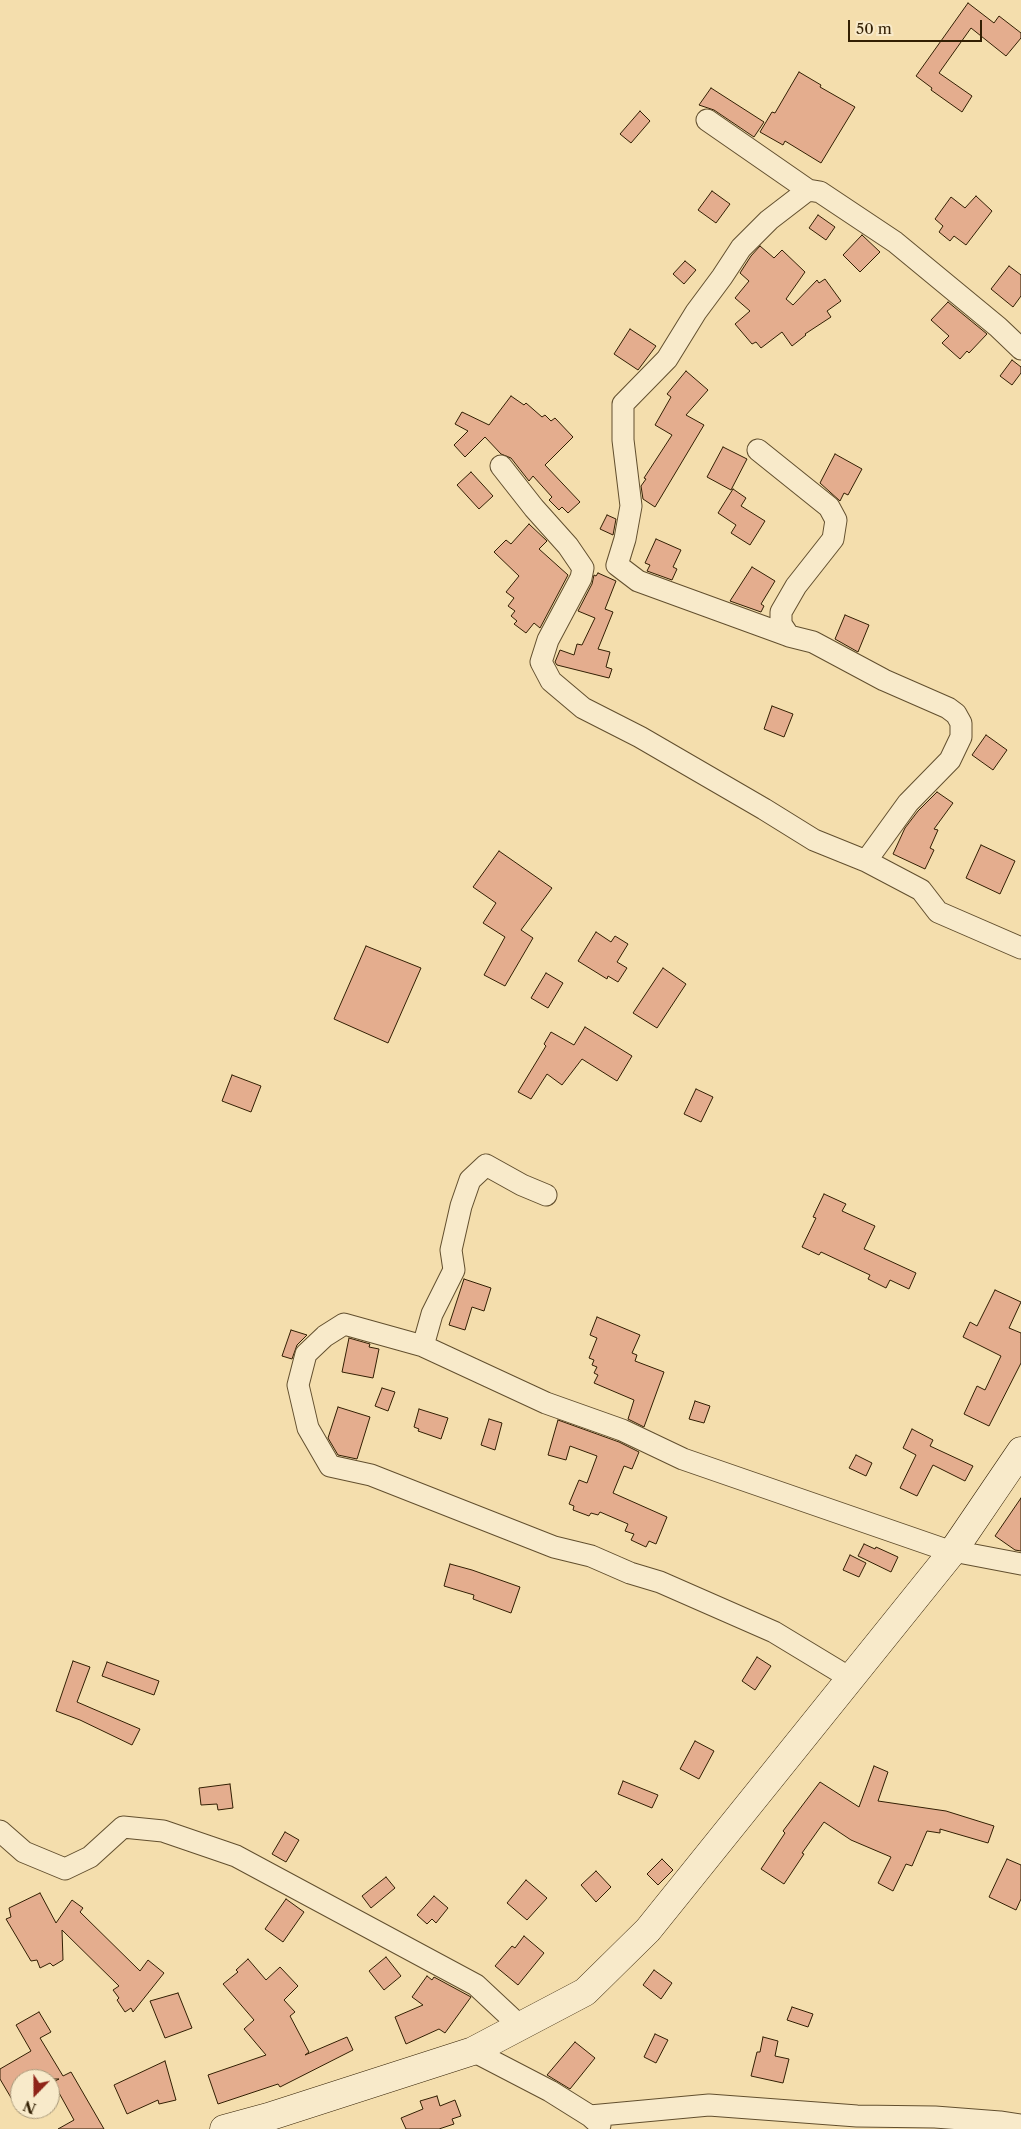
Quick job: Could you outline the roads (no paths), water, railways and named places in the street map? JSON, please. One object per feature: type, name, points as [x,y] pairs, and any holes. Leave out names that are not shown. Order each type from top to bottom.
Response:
[{"type":"street","points":[[707,120],[808,190],[820,192],[895,242],[998,326],[1021,349]]},
{"type":"street","points":[[808,190],[769,220],[741,248],[696,312],[667,359],[622,404],[623,440],[631,506],[625,539],[617,565],[638,581],[789,636],[813,642],[884,680],[948,708],[956,714],[961,723],[960,737],[950,760],[908,803],[866,861]]},
{"type":"street","points":[[758,450],[829,507],[836,520],[834,539],[796,586],[781,612],[781,624],[789,636]]},
{"type":"street","points":[[502,466],[534,508],[568,546],[583,568],[581,578],[548,640],[541,662],[551,681],[583,708],[648,742],[814,840],[866,861],[921,890],[938,912],[1021,948]]},
{"type":"street","points":[[424,1346],[432,1314],[454,1270],[451,1250],[461,1206],[470,1180],[486,1165],[522,1185],[546,1195]]},
{"type":"street","points":[[850,1678],[774,1632],[660,1582],[630,1573],[591,1556],[554,1547],[371,1475],[330,1466],[308,1428],[298,1385],[306,1354],[325,1336],[344,1324],[424,1346],[546,1403],[622,1430],[683,1459],[953,1551],[1021,1564]]},
{"type":"street","points":[[224,2129],[268,2117],[473,2051],[585,1992],[648,1930],[953,1551],[1021,1451]]},
{"type":"street","points":[[0,1831],[24,1852],[65,1869],[90,1857],[123,1827],[163,1831],[236,1856],[476,1985],[521,2027]]},
{"type":"street","points":[[473,2051],[550,2091],[598,2123],[709,2105],[858,2116],[935,2117],[1021,2125]]}]
